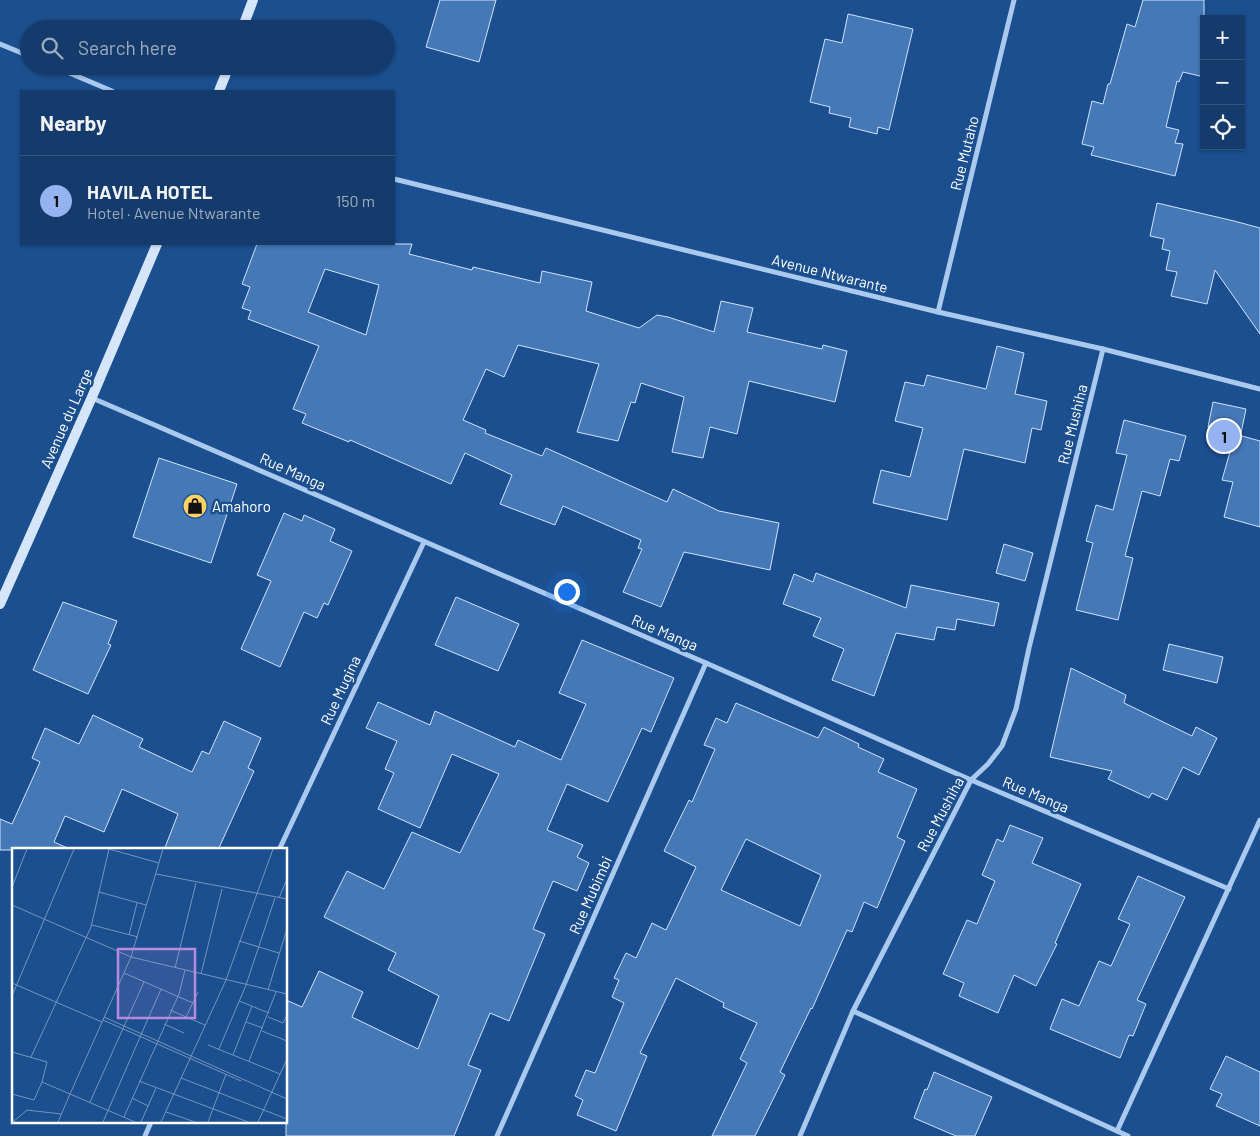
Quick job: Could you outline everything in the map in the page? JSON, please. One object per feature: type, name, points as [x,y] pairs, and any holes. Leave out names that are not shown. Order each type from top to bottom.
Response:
[{"type":"main road","points":[[245,20],[253,0]]},
{"type":"main road","points":[[219,90],[225,75]]},
{"type":"main road","name":"Avenue du Large","points":[[0,604],[92,397],[157,245]]},
{"type":"street","name":"Rue Mutaho","points":[[938,312],[1014,0]]},
{"type":"street","points":[[0,44],[20,52]]},
{"type":"street","points":[[74,75],[110,90]]},
{"type":"street","name":"Avenue Ntwarante","points":[[395,179],[938,312],[1103,349],[1260,389]]},
{"type":"street","name":"Rue Mushiha","points":[[800,1136],[853,1011],[970,780],[988,764],[1002,746],[1016,709],[1103,349]]},
{"type":"street","name":"Rue Manga","points":[[92,397],[706,663],[970,780],[1229,889]]},
{"type":"street","name":"Rue Mugina","points":[[280,848],[424,542]]},
{"type":"street","name":"Rue Mubimbi","points":[[497,1136],[706,663]]},
{"type":"street","points":[[1116,1131],[1260,820]]},
{"type":"street","points":[[853,1011],[1128,1136]]},
{"type":"street","points":[[145,1136],[150,1124]]},
{"type":"building","points":[[440,0],[496,0],[479,62],[426,47]]},
{"type":"building","points":[[1143,0],[1204,0],[1204,15],[1200,15],[1200,76],[1183,72],[1179,82],[1177,81],[1166,127],[1179,130],[1175,143],[1183,144],[1175,176],[1091,155],[1094,147],[1082,144],[1092,101],[1103,104],[1127,24],[1135,27]]},
{"type":"building","points":[[848,14],[913,29],[889,130],[878,127],[877,134],[849,127],[851,118],[829,113],[830,107],[810,102],[825,39],[842,43]]},
{"type":"building","points":[[1157,203],[1260,228],[1260,334],[1215,270],[1207,304],[1171,296],[1177,272],[1166,270],[1170,251],[1162,249],[1164,239],[1150,236]]},
{"type":"building","points":[[412,244],[409,254],[472,270],[473,267],[540,283],[542,271],[592,282],[586,311],[639,328],[657,315],[714,332],[721,301],[753,308],[747,332],[822,349],[823,345],[847,351],[835,402],[749,381],[737,434],[710,427],[703,458],[672,452],[684,397],[641,383],[635,403],[631,402],[618,441],[577,432],[599,364],[518,345],[504,377],[486,369],[463,420],[486,430],[485,433],[542,456],[546,448],[667,502],[673,489],[719,511],[779,523],[770,570],[684,552],[661,607],[623,592],[642,549],[638,548],[641,540],[563,506],[555,525],[500,504],[512,475],[465,453],[451,484],[350,440],[349,442],[302,423],[306,414],[293,409],[319,346],[248,319],[251,311],[242,308],[250,287],[242,284],[257,245]],"holes":[[[325,269],[379,285],[366,335],[308,312]]]},
{"type":"building","points":[[997,346],[1024,353],[1015,394],[1047,401],[1041,430],[1032,428],[1025,463],[964,449],[947,520],[873,503],[881,470],[910,477],[923,428],[895,421],[905,382],[924,386],[927,375],[986,389]]},
{"type":"building","points":[[1213,402],[1246,409],[1241,433],[1208,427]]},
{"type":"building","points":[[1124,420],[1186,436],[1179,461],[1170,459],[1160,496],[1142,491],[1125,556],[1133,558],[1118,620],[1076,610],[1093,543],[1086,541],[1096,505],[1113,510],[1127,455],[1116,453]]},
{"type":"building","points":[[1235,434],[1260,441],[1260,527],[1224,517],[1233,482],[1222,480]]},
{"type":"building","points":[[159,458],[237,484],[211,563],[133,537]]},
{"type":"building","points":[[284,513],[302,521],[304,515],[335,529],[330,541],[352,551],[328,605],[324,603],[317,618],[304,612],[280,667],[241,649],[271,581],[257,575]]},
{"type":"building","points":[[1004,544],[1033,553],[1025,581],[996,573]]},
{"type":"building","points":[[816,573],[906,608],[911,585],[999,603],[994,626],[957,619],[955,630],[937,627],[934,640],[896,633],[874,696],[832,680],[844,649],[813,636],[821,618],[783,604],[794,574],[813,582]]},
{"type":"building","points":[[456,597],[519,624],[498,671],[435,645]]},
{"type":"building","points":[[63,602],[117,621],[108,644],[111,645],[88,694],[33,670]]},
{"type":"building","points":[[582,640],[674,678],[651,732],[642,728],[608,802],[567,784],[547,830],[583,845],[577,857],[589,863],[577,891],[553,881],[533,929],[545,934],[509,1021],[490,1013],[468,1065],[481,1070],[454,1136],[286,1136],[286,1124],[288,1124],[288,1001],[302,1007],[319,971],[363,992],[352,1017],[418,1049],[439,996],[388,970],[396,953],[324,917],[347,871],[384,889],[412,832],[460,853],[499,774],[452,754],[420,828],[378,809],[394,773],[385,769],[397,741],[366,728],[378,702],[430,725],[435,711],[515,747],[518,740],[561,760],[586,704],[559,693]]},
{"type":"building","points":[[1169,644],[1223,657],[1217,683],[1163,670]]},
{"type":"building","points":[[1071,668],[1126,695],[1124,703],[1192,736],[1196,727],[1217,738],[1199,775],[1183,767],[1167,800],[1152,793],[1149,798],[1108,779],[1112,771],[1050,757]]},
{"type":"building","points":[[736,703],[818,738],[824,727],[859,744],[858,747],[884,759],[878,772],[917,789],[897,837],[905,841],[877,908],[864,902],[852,932],[847,930],[812,1009],[780,1072],[785,1075],[755,1136],[712,1136],[747,1063],[740,1059],[757,1023],[723,1007],[724,1003],[676,978],[640,1053],[647,1056],[616,1131],[577,1115],[583,1100],[575,1096],[586,1070],[595,1073],[624,1003],[612,997],[619,980],[614,978],[626,953],[636,958],[652,923],[666,930],[696,867],[664,851],[689,800],[692,802],[715,749],[704,745],[716,718],[727,723]],"holes":[[[746,839],[821,875],[800,926],[721,890]]]},
{"type":"building","points":[[93,715],[143,739],[139,747],[192,772],[202,751],[209,754],[224,721],[261,738],[248,768],[254,771],[219,848],[165,848],[178,814],[122,789],[104,832],[65,816],[54,842],[68,848],[12,848],[12,850],[0,850],[0,819],[12,824],[40,762],[32,758],[45,728],[79,744]]},
{"type":"building","points":[[1010,825],[1043,838],[1032,863],[1081,884],[1055,943],[1057,944],[1036,986],[1014,975],[998,1013],[959,996],[964,983],[943,974],[967,920],[977,924],[995,881],[982,875],[997,839],[1003,842]]},
{"type":"building","points":[[1138,876],[1185,897],[1137,1000],[1146,1004],[1133,1036],[1129,1035],[1120,1058],[1050,1029],[1062,999],[1079,1006],[1099,961],[1111,966],[1130,924],[1118,919]]},
{"type":"building","points":[[1226,1056],[1260,1072],[1260,1126],[1216,1106],[1222,1094],[1210,1089]]},
{"type":"building","points":[[934,1072],[992,1097],[975,1136],[956,1136],[914,1118]]},
{"type":"place","name":"HAVILA HOTEL","points":[[1224,436]]},
{"type":"place","name":"Amahoro","points":[[195,506]]}]
